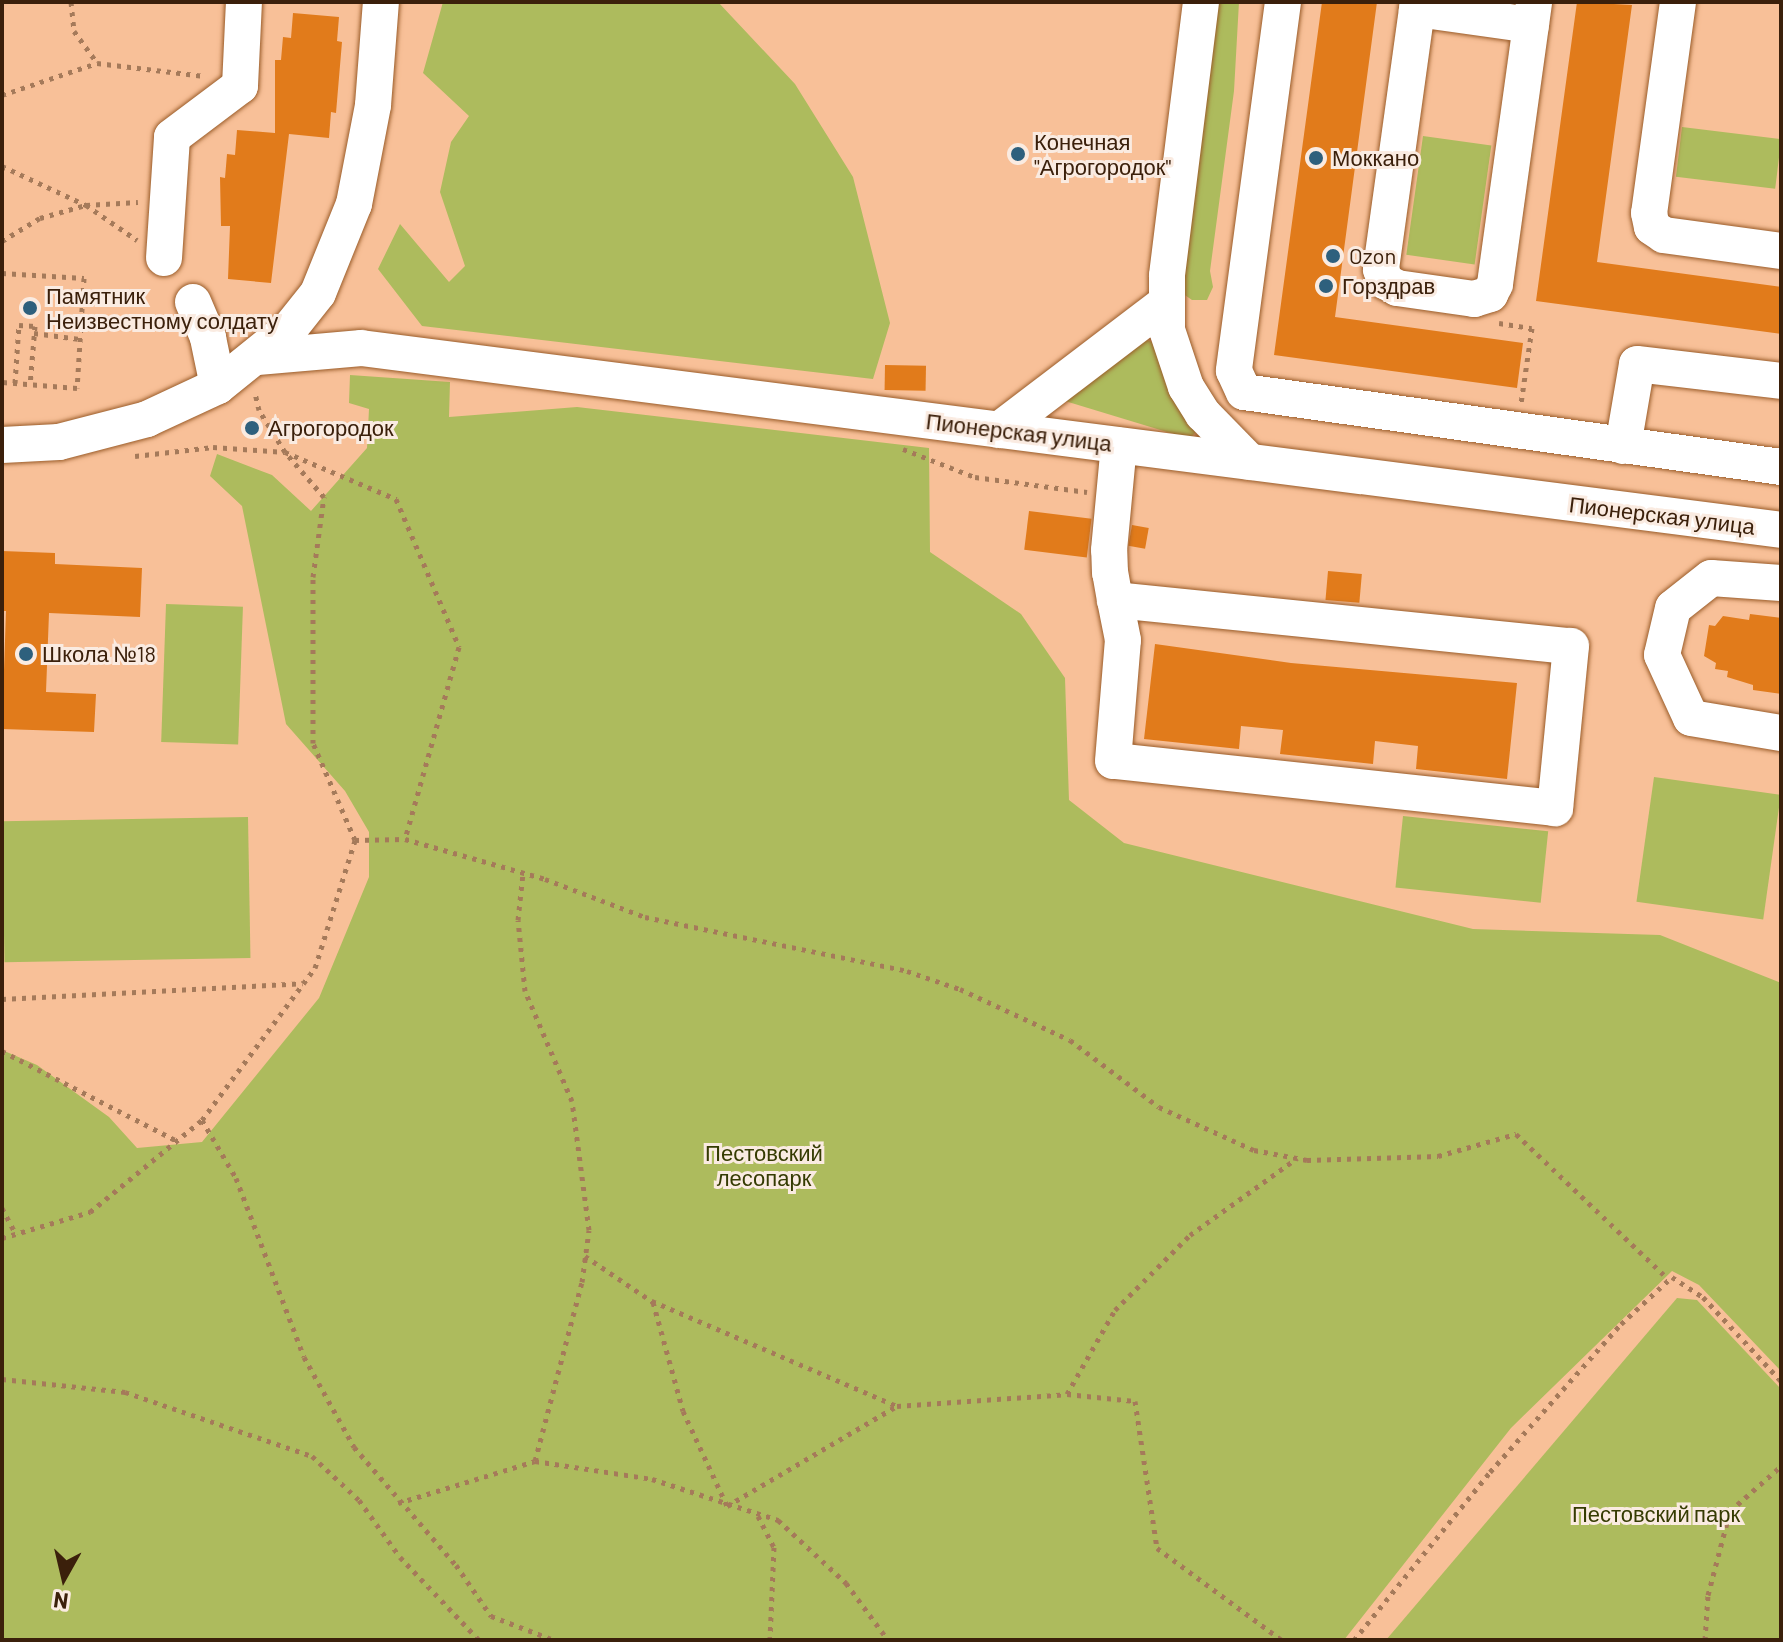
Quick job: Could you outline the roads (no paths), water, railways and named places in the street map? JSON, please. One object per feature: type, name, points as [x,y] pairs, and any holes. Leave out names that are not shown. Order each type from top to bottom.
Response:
[{"type":"street","points":[[164,258],[172,137],[240,86],[244,2]]},
{"type":"street","points":[[2,445],[98,435],[218,386],[253,361],[318,293],[340,245],[366,154],[381,2]]},
{"type":"street","points":[[1201,2],[1166,303],[1172,354],[1186,387],[1203,414],[1250,462]]},
{"type":"street","points":[[1283,2],[1237,383],[1256,397],[1781,467]]},
{"type":"street","points":[[1678,2],[1649,213],[1652,227],[1664,235],[1781,251]]},
{"type":"street","points":[[1418,6],[1532,14],[1495,284],[1490,294],[1474,299],[1397,288],[1385,281],[1381,269],[1418,6]]},
{"type":"street","points":[[193,302],[208,338],[218,386]]},
{"type":"street","points":[[999,430],[1166,303]]},
{"type":"street","name":"Пионерская улица","points":[[253,361],[361,348],[1781,530]]},
{"type":"street","points":[[1623,446],[1637,364],[1781,381]]},
{"type":"street","points":[[1115,600],[1571,646],[1555,808],[1113,761],[1123,640],[1115,600],[1109,550],[1119,445]]},
{"type":"street","points":[[1781,583],[1711,578],[1673,608],[1662,655],[1664,668],[1691,718],[1781,733]]},
{"type":"place","name":"Конечная \"Агрогородок\"","points":[[1018,154]]},
{"type":"place","name":"Моккано","points":[[1316,158]]},
{"type":"place","name":"Ozon","points":[[1333,256]]},
{"type":"place","name":"Горздрав","points":[[1326,286]]},
{"type":"place","name":"Памятник Неизвестному солдату","points":[[30,308]]},
{"type":"place","name":"Агрогородок","points":[[252,428]]},
{"type":"place","name":"Школа №18","points":[[26,654]]},
{"type":"park label","name":"Пестовский лесопарк","points":[[764,1164]]},
{"type":"park label","name":"Пестовский парк","points":[[1656,1514]]}]
